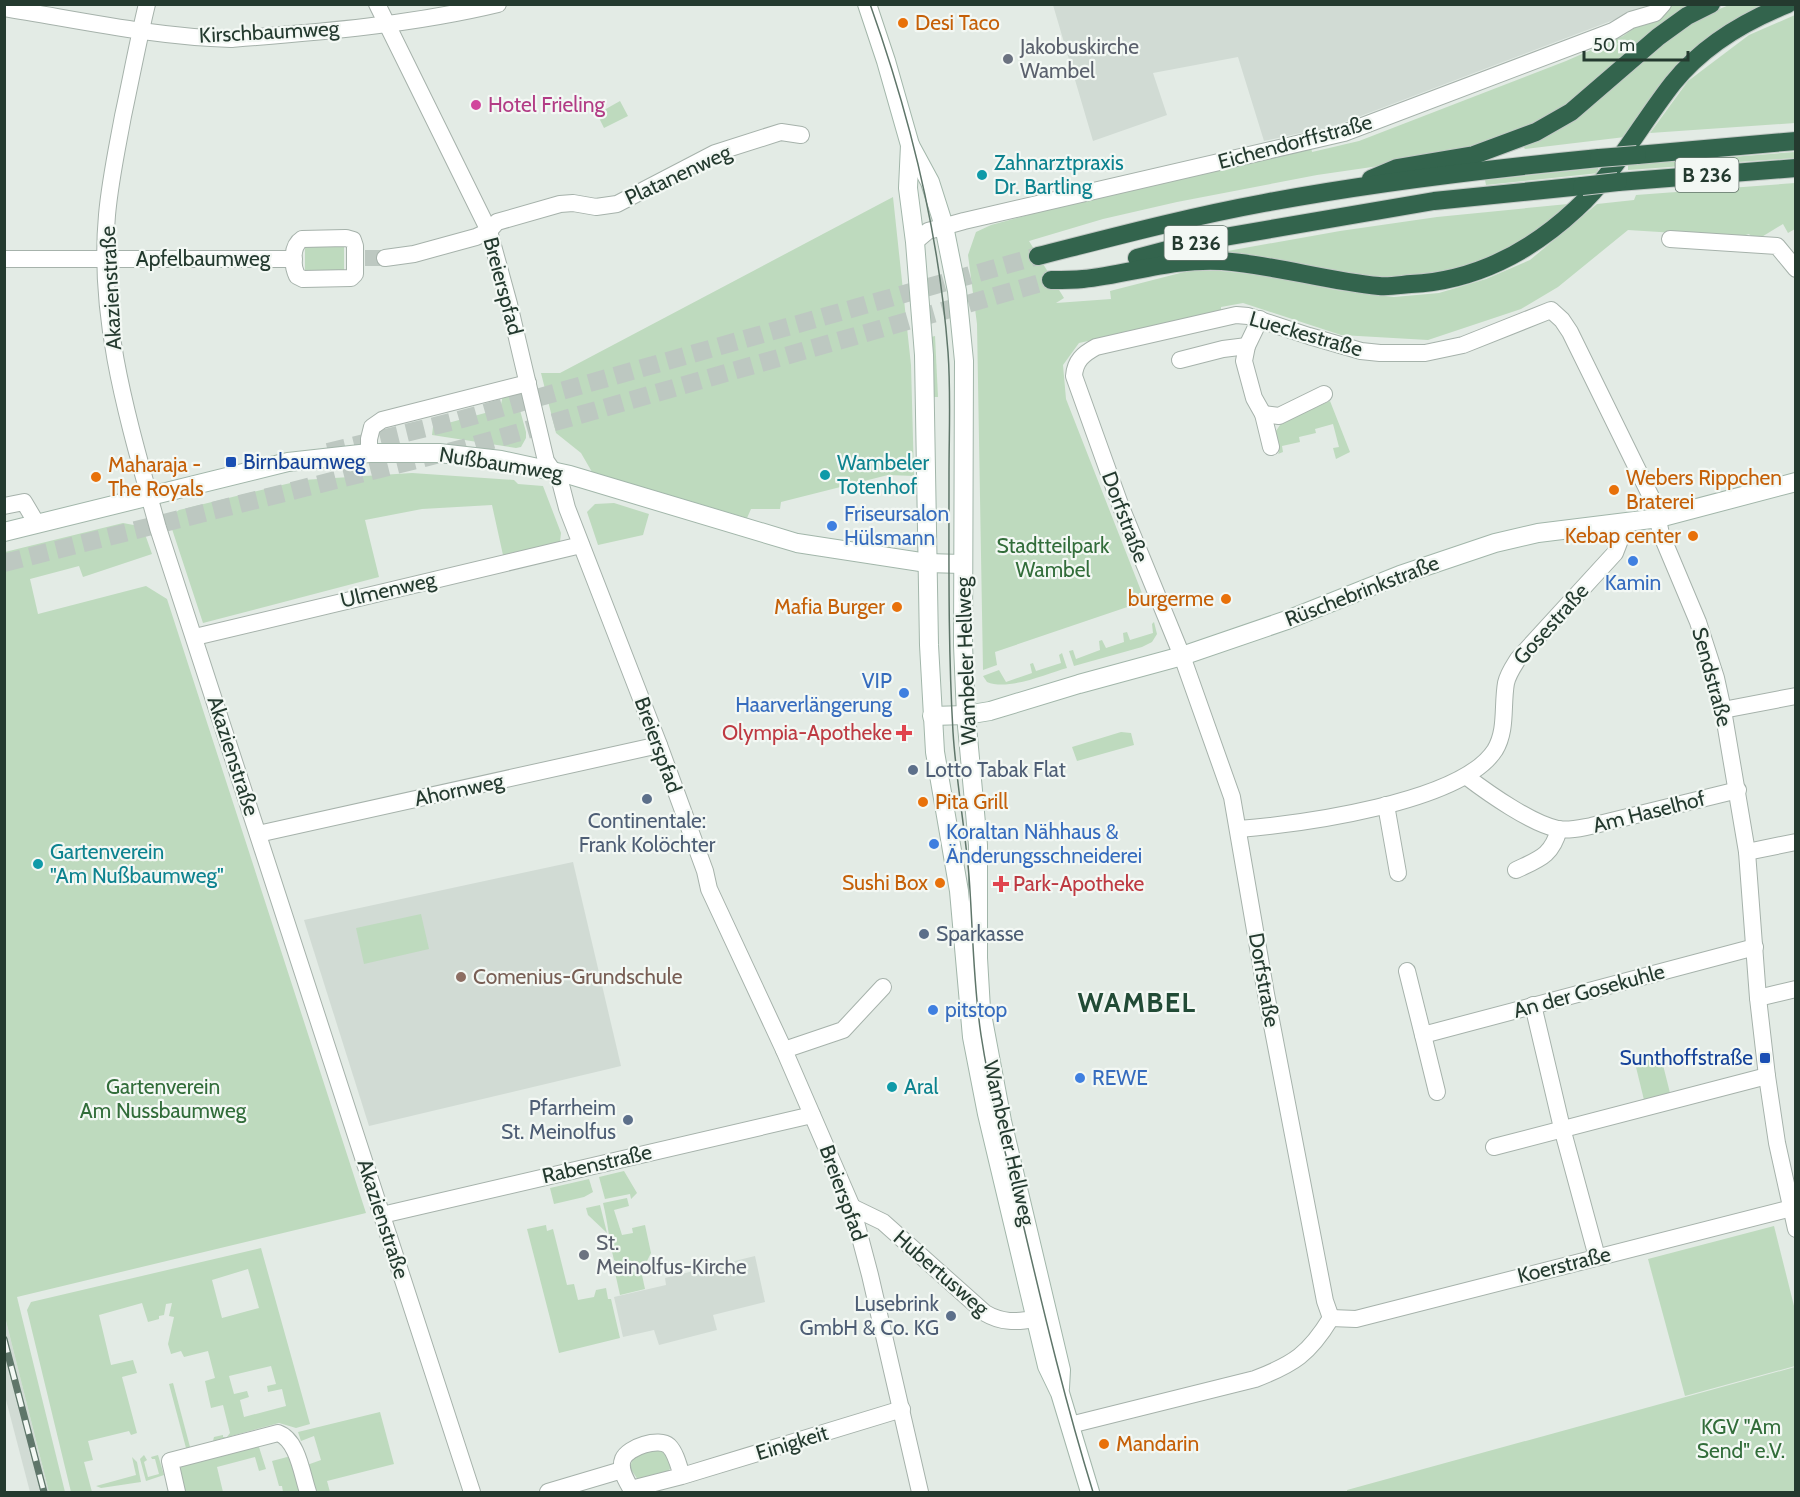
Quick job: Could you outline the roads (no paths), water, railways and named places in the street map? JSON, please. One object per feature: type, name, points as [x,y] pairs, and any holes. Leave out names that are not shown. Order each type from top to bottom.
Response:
[{"type":"highway","points":[[1350,188],[1397,168],[1474,155],[1536,132],[1571,112],[1668,30],[1687,16],[1711,4]]},
{"type":"highway","name":"B 236","points":[[1788,4],[1727,35],[1701,55],[1674,82],[1611,171],[1578,207],[1554,230],[1527,249],[1485,269],[1452,280],[1382,286],[1267,266],[1221,261],[1194,261],[1083,279],[1051,280],[1201,242],[1434,201],[1582,186],[1618,182],[1796,168]]},
{"type":"highway","name":"B 236","points":[[1038,256],[1152,227],[1263,203],[1350,188],[1470,171],[1796,141]]},
{"type":"main road","name":"Wambeler Hellweg","points":[[867,4],[910,145],[930,182],[944,226],[957,291],[964,361],[962,564],[966,715],[978,845],[978,958],[981,1009],[1002,1121],[1061,1370],[1060,1393]]},
{"type":"main road","name":"Wambeler Hellweg","points":[[910,145],[908,188],[915,242],[925,376],[927,563],[934,752],[959,891],[972,1037],[985,1105],[1047,1366],[1060,1393],[1090,1492]]},
{"type":"main road","name":"Nußbaumweg","points":[[4,532],[288,462],[369,453],[439,453],[479,457],[551,471],[613,487],[797,543],[927,563],[962,564]]},
{"type":"main road","name":"Rüschebrinkstraße","points":[[932,716],[966,715],[990,711],[1182,656],[1287,621],[1400,575],[1495,543],[1538,533],[1659,518],[1796,482]]},
{"type":"street","name":"Akazienstraße","points":[[147,4],[111,175],[106,216],[108,310],[115,361],[137,454],[150,496],[472,1492]]},
{"type":"street","name":"Breierspfad","points":[[377,4],[489,231],[509,304],[546,461],[560,481],[567,508],[659,745],[709,889],[784,1050],[852,1207],[920,1492]]},
{"type":"street","name":"Kirschbaumweg","points":[[4,8],[141,31],[231,39],[431,19],[498,4]]},
{"type":"street","name":"Eichendorffstraße","points":[[915,242],[928,231],[944,226],[1344,133],[1612,31],[1631,20],[1655,13],[1663,4]]},
{"type":"street","name":"Platanenweg","points":[[489,231],[496,222],[560,204],[573,203],[596,207],[617,204],[715,153],[781,132],[801,135]]},
{"type":"street","points":[[385,258],[414,254],[476,237],[489,231]]},
{"type":"street","name":"Apfelbaumweg","points":[[313,238],[353,240],[360,258],[355,274],[345,279],[303,279],[297,276],[294,270],[294,259],[294,248],[298,241],[313,238]]},
{"type":"street","points":[[1670,239],[1777,246],[1796,269]]},
{"type":"street","name":"Apfelbaumweg","points":[[4,259],[294,259]]},
{"type":"street","name":"Lueckestraße","points":[[1074,376],[1074,366],[1079,359],[1096,347],[1224,316],[1248,315],[1361,351],[1425,353],[1463,345],[1551,310]]},
{"type":"street","name":"Sendstraße","points":[[1551,310],[1570,332],[1655,505],[1661,534],[1698,622],[1716,678],[1748,852],[1758,998],[1767,1076],[1777,1143],[1793,1207],[1796,1229]]},
{"type":"street","points":[[1260,320],[1247,346],[1244,361],[1250,387],[1263,414],[1271,447]]},
{"type":"street","points":[[1180,360],[1223,349],[1247,346]]},
{"type":"street","name":"Dorfstraße","points":[[1074,376],[1121,507],[1182,656],[1232,797],[1266,994],[1325,1301],[1331,1318]]},
{"type":"street","points":[[369,453],[372,427],[382,420],[528,382]]},
{"type":"street","points":[[1263,414],[1279,416],[1324,394]]},
{"type":"street","points":[[4,506],[24,502],[37,524]]},
{"type":"street","name":"Gosestraße","points":[[1239,829],[1306,821],[1386,805],[1467,777],[1488,759],[1496,748],[1502,733],[1506,682],[1511,670],[1518,659],[1615,553],[1620,540],[1619,524]]},
{"type":"street","name":"Ulmenweg","points":[[195,637],[581,545]]},
{"type":"street","points":[[1723,710],[1796,696]]},
{"type":"street","name":"Ahornweg","points":[[258,834],[659,745]]},
{"type":"street","name":"Am Haselhof","points":[[1467,777],[1492,797],[1548,826],[1559,829],[1592,826],[1738,790]]},
{"type":"street","points":[[1386,805],[1398,873]]},
{"type":"street","points":[[1516,870],[1551,850],[1559,829]]},
{"type":"street","points":[[1748,852],[1796,842]]},
{"type":"street","name":"An der Gosekuhle","points":[[1423,1035],[1755,947]]},
{"type":"street","points":[[1407,971],[1437,1092]]},
{"type":"street","points":[[784,1050],[843,1030],[883,987]]},
{"type":"street","points":[[1758,998],[1796,989]]},
{"type":"street","points":[[1533,1005],[1562,1128],[1597,1257]]},
{"type":"street","points":[[1494,1147],[1767,1076]]},
{"type":"street","name":"Rabenstraße","points":[[382,1215],[813,1115]]},
{"type":"street","name":"Hubertusweg","points":[[852,1207],[883,1222],[985,1313],[1007,1322],[1035,1319]]},
{"type":"street","name":"Koerstraße","points":[[1331,1318],[1356,1319],[1793,1207]]},
{"type":"street","points":[[1070,1425],[1255,1379],[1301,1357],[1318,1340],[1331,1318]]},
{"type":"street","name":"Einigkeit","points":[[622,1470],[631,1490],[902,1409]]},
{"type":"street","points":[[177,1492],[170,1461],[278,1433],[284,1435],[293,1448],[308,1492]]},
{"type":"street","points":[[548,1492],[622,1470],[622,1461],[632,1449],[660,1442],[669,1446],[673,1452],[682,1476]]},
{"type":"tunnel","points":[[328,452],[459,420],[1038,256]]},
{"type":"tunnel","points":[[365,258],[385,258]]},
{"type":"tunnel","points":[[4,563],[464,448],[1051,280]]},
{"type":"tram line","points":[[870,4],[898,89],[921,175],[944,307],[949,383],[949,603],[953,732],[969,876],[978,1015],[1000,1132],[1048,1328],[1093,1492]]},
{"type":"railway","points":[[4,1339],[44,1492]]},
{"type":"place","name":"Desi Taco","points":[[903,23]]},
{"type":"place","name":"Jakobuskirche Wambel","points":[[1008,59]]},
{"type":"place","name":"Hotel Frieling","points":[[476,105]]},
{"type":"place","name":"Zahnarztpraxis Dr. Bartling","points":[[982,175]]},
{"type":"place","name":"Birnbaumweg","points":[[231,462]]},
{"type":"place","name":"Wambeler Totenhof","points":[[825,475]]},
{"type":"place","name":"Maharaja - The Royals","points":[[96,477]]},
{"type":"place","name":"Webers Rippchen Braterei","points":[[1614,490]]},
{"type":"place","name":"Friseursalon Hülsmann","points":[[832,526]]},
{"type":"place","name":"Kebap center","points":[[1693,536]]},
{"type":"place","name":"Kamin","points":[[1633,561]]},
{"type":"place","name":"burgerme","points":[[1226,599]]},
{"type":"place","name":"Mafia Burger","points":[[897,607]]},
{"type":"place","name":"VIP Haarverlängerung","points":[[904,693]]},
{"type":"place","name":"Olympia-Apotheke","points":[[904,733]]},
{"type":"place","name":"Lotto Tabak Flat","points":[[913,770]]},
{"type":"place","name":"Continentale: Frank Kolöchter","points":[[647,799]]},
{"type":"place","name":"Pita Grill","points":[[923,802]]},
{"type":"place","name":"Koraltan Nähhaus & Änderungsschneiderei","points":[[934,844]]},
{"type":"place","name":"Gartenverein \"Am Nußbaumweg\"","points":[[38,864]]},
{"type":"place","name":"Sushi Box","points":[[940,883]]},
{"type":"place","name":"Park-Apotheke","points":[[1001,884]]},
{"type":"place","name":"Sparkasse","points":[[924,934]]},
{"type":"place","name":"Comenius-Grundschule","points":[[461,977]]},
{"type":"place","name":"pitstop","points":[[933,1010]]},
{"type":"place","name":"Sunthoffstraße","points":[[1765,1058]]},
{"type":"place","name":"REWE","points":[[1080,1078]]},
{"type":"place","name":"Aral","points":[[892,1087]]},
{"type":"place","name":"Pfarrheim St. Meinolfus","points":[[628,1120]]},
{"type":"place","name":"St. Meinolfus-Kirche","points":[[584,1255]]},
{"type":"place","name":"Lusebrink GmbH & Co. KG","points":[[951,1316]]},
{"type":"place","name":"Mandarin","points":[[1104,1444]]},
{"type":"district","name":"WAMBEL","points":[[1137,1003]]},
{"type":"park label","name":"Stadtteilpark Wambel","points":[[1053,558]]},
{"type":"park label","name":"Gartenverein Am Nussbaumweg","points":[[163,1099]]},
{"type":"park label","name":"KGV \"Am Send\" e.V.","points":[[1741,1439]]}]
